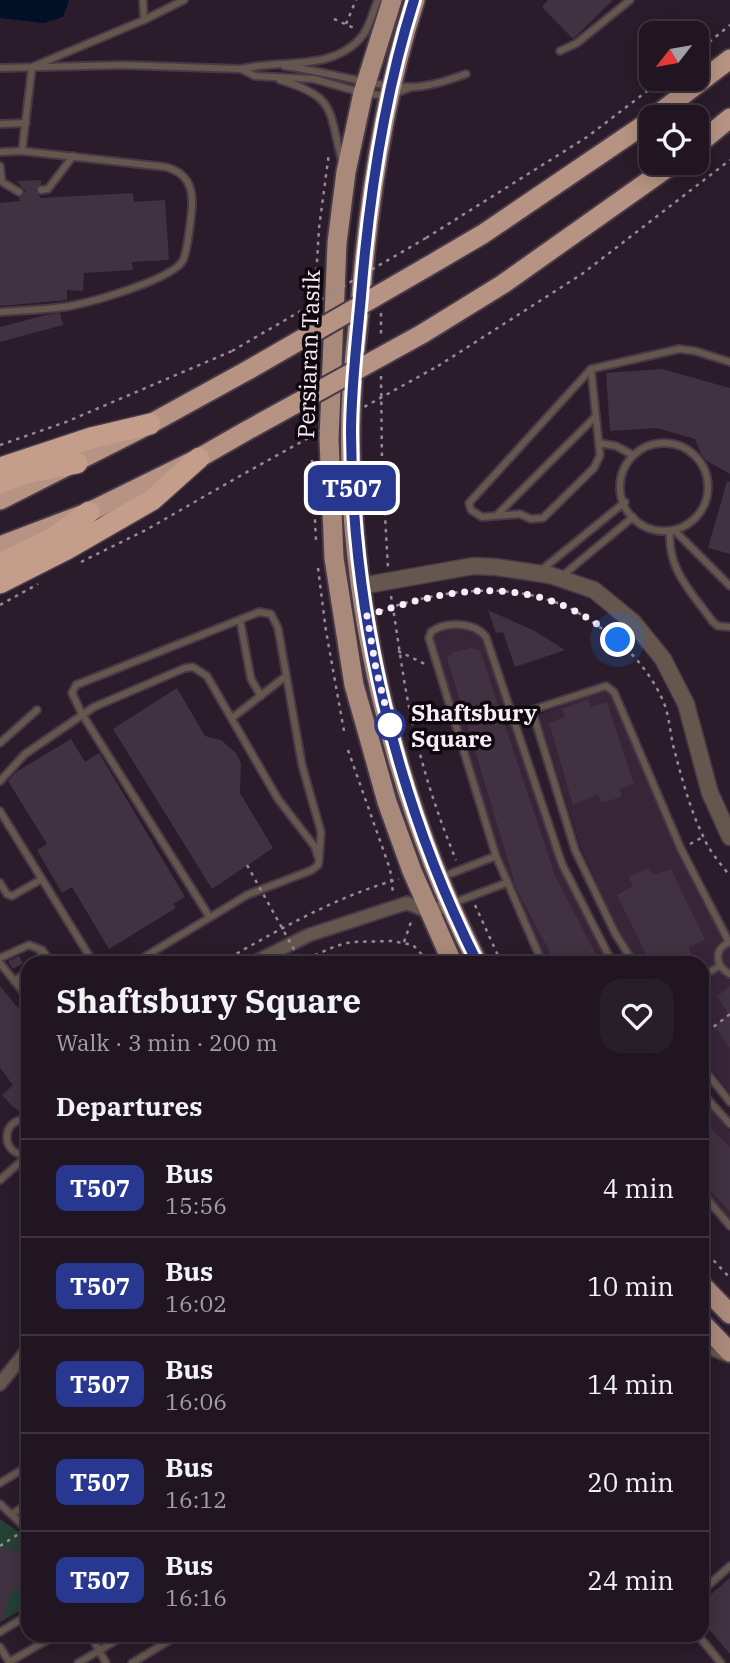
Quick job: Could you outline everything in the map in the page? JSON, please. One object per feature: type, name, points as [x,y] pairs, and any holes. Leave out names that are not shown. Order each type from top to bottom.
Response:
[{"type":"highway","points":[[670,105],[730,59]]},
{"type":"highway","points":[[709,135],[730,118]]},
{"type":"highway","points":[[0,500],[150,424],[425,268],[483,234],[639,128]]},
{"type":"highway","points":[[0,546],[89,512],[199,458],[422,334],[503,284],[657,175]]},
{"type":"highway","points":[[0,468],[91,438],[150,424]]},
{"type":"highway","points":[[0,583],[67,550],[152,500],[199,458]]},
{"type":"highway","points":[[0,483],[22,474],[77,463]]},
{"type":"highway","points":[[0,565],[53,538],[89,512]]},
{"type":"main road","name":"Persiaran Tasik","points":[[392,0],[365,87],[346,173],[337,243],[329,439],[334,558],[354,685],[387,802],[418,885],[417,908],[448,956]]},
{"type":"main road","name":"Persiaran Tasik","points":[[415,0],[390,91],[364,257],[351,410],[352,474],[361,586],[388,720],[422,833],[474,956]]},
{"type":"main road","points":[[709,1291],[728,1309]]},
{"type":"main road","points":[[709,1330],[730,1352]]},
{"type":"street","points":[[361,586],[472,566],[538,573],[594,590],[633,622],[663,659],[686,704],[710,793],[730,837]]},
{"type":"street","points":[[418,885],[440,878]]},
{"type":"street","points":[[267,956],[309,935],[417,908],[451,904]]},
{"type":"street","points":[[0,1384],[21,1358]]},
{"type":"lane","points":[[143,0],[144,20]]},
{"type":"lane","points":[[32,67],[144,20],[184,0]]},
{"type":"lane","points":[[0,68],[124,65],[241,69],[331,58],[344,52],[365,33],[378,0]]},
{"type":"lane","points":[[560,51],[577,43],[630,0]]},
{"type":"lane","points":[[268,64],[390,91],[413,87]]},
{"type":"lane","points":[[22,151],[32,67]]},
{"type":"lane","points":[[241,69],[255,76],[314,79],[390,91],[439,84],[466,74]]},
{"type":"lane","points":[[268,76],[303,88],[324,101],[330,111],[346,173]]},
{"type":"lane","points":[[0,124],[26,123]]},
{"type":"lane","points":[[0,152],[22,151],[73,156],[178,170],[186,176],[191,185],[192,207],[183,261],[170,273],[122,292],[69,306],[0,312]]},
{"type":"lane","points":[[41,190],[48,189],[73,156]]},
{"type":"lane","points":[[0,166],[2,182],[19,192]]},
{"type":"lane","points":[[592,369],[600,455],[594,467],[543,518],[531,519],[520,513],[477,515],[471,510],[469,503],[592,369],[678,349],[695,351],[730,362]]},
{"type":"lane","points":[[497,515],[596,416]]},
{"type":"lane","points":[[670,442],[688,450],[702,465],[709,485],[706,505],[691,522],[672,531],[649,529],[633,517],[625,502],[620,485],[621,475],[633,455],[648,445],[670,442]]},
{"type":"lane","points":[[599,443],[616,446],[633,455]]},
{"type":"lane","points":[[538,573],[625,502]]},
{"type":"lane","points":[[559,578],[633,517]]},
{"type":"lane","points":[[672,531],[730,586]]},
{"type":"lane","points":[[672,531],[670,556],[678,573],[713,622],[725,628],[730,627]]},
{"type":"lane","points":[[146,956],[247,895],[312,870],[318,865],[321,832],[303,765],[278,628],[271,614],[259,612],[76,685],[73,689],[73,698],[82,714],[209,916]]},
{"type":"lane","points":[[240,620],[251,679],[261,696]]},
{"type":"lane","points":[[539,956],[496,856],[438,670],[429,638],[431,632],[443,626],[474,626],[486,636],[562,864],[609,956]]},
{"type":"lane","points":[[0,781],[25,754],[93,707],[185,667],[193,667],[207,676],[278,799],[319,857]]},
{"type":"lane","points":[[232,718],[286,676]]},
{"type":"lane","points":[[629,956],[615,933],[575,850],[532,710],[606,685],[611,688],[681,849],[729,942],[719,952],[720,966],[730,974]]},
{"type":"lane","points":[[0,743],[37,710]]},
{"type":"lane","points":[[0,811],[89,956]]},
{"type":"lane","points":[[440,878],[496,856]]},
{"type":"lane","points":[[0,883],[7,894],[12,896],[42,879]]},
{"type":"lane","points":[[451,904],[506,883]]},
{"type":"lane","points":[[21,990],[0,960],[22,946],[29,945],[42,950],[46,956]]},
{"type":"lane","points":[[40,956],[42,950]]},
{"type":"lane","points":[[709,972],[720,966]]},
{"type":"lane","points":[[14,981],[21,976]]},
{"type":"lane","points":[[709,1076],[730,1102]]},
{"type":"lane","points":[[709,1101],[730,1124]]},
{"type":"lane","points":[[21,1119],[10,1124],[5,1139],[9,1149],[21,1154]]},
{"type":"lane","points":[[0,1180],[21,1161]]},
{"type":"lane","points":[[709,1201],[730,1226]]},
{"type":"lane","points":[[709,1351],[730,1360]]},
{"type":"lane","points":[[0,1483],[21,1470]]},
{"type":"lane","points":[[0,1504],[21,1523]]},
{"type":"lane","points":[[12,1514],[21,1508]]},
{"type":"lane","points":[[709,1585],[730,1566]]},
{"type":"lane","points":[[0,1632],[21,1619]]},
{"type":"lane","points":[[0,1647],[9,1662],[44,1642]]},
{"type":"lane","points":[[94,1642],[106,1663]]},
{"type":"lane","points":[[78,1663],[114,1642]]},
{"type":"lane","points":[[132,1663],[167,1642]]},
{"type":"lane","points":[[703,1642],[721,1663]]},
{"type":"path","points":[[346,24],[356,0]]},
{"type":"path","points":[[334,19],[365,33]]},
{"type":"path","points":[[709,42],[730,25]]},
{"type":"path","points":[[0,445],[66,422],[232,351],[426,239],[587,136],[647,91]]},
{"type":"path","points":[[72,567],[146,530],[438,366],[582,274],[730,160]]},
{"type":"path","points":[[0,605],[48,579]]},
{"type":"path","points":[[389,581],[398,651],[415,738],[441,823],[460,870]]},
{"type":"path","points":[[367,616],[445,594],[480,590],[525,593],[568,607],[607,631],[629,650],[647,673],[664,704],[680,772],[703,837],[730,876]]},
{"type":"path","points":[[398,651],[438,670]]},
{"type":"path","points":[[233,956],[325,908],[392,881],[348,750]]},
{"type":"path","points":[[681,849],[703,837]]},
{"type":"path","points":[[247,865],[297,956]]},
{"type":"path","points":[[471,897],[498,956]]},
{"type":"path","points":[[404,942],[417,908]]},
{"type":"path","points":[[314,956],[351,942],[404,942],[413,945],[423,956]]},
{"type":"path","points":[[709,1030],[730,1014]]},
{"type":"path","points":[[709,1256],[730,1278]]},
{"type":"path","points":[[0,1546],[20,1533]]},
{"type":"shaded area","name":"Shaftsbury Square","points":[[445,629],[478,631],[484,639],[556,859],[605,956],[543,956],[512,889],[432,639],[435,632]]},
{"type":"shaded area","points":[[604,689],[608,690],[680,852],[724,940],[730,946],[730,1093],[709,1067],[709,956],[635,956],[619,931],[580,846],[539,715]]},
{"type":"shaded area","points":[[709,1107],[730,1131],[730,1221],[709,1197]]},
{"type":"green space","points":[[0,1519],[21,1535],[21,1610],[0,1622]]},
{"type":"water","points":[[0,0],[69,0],[63,17],[44,23],[0,18]]},
{"type":"building","points":[[548,0],[613,0],[573,39],[542,7]]},
{"type":"building","points":[[41,180],[35,190],[41,198],[133,193],[134,202],[165,200],[169,260],[132,262],[133,270],[84,273],[83,291],[67,290],[67,300],[0,306],[0,203],[20,201],[19,198],[25,191],[17,181]]},
{"type":"building","points":[[60,313],[63,325],[0,342],[0,327]]},
{"type":"building","points":[[662,369],[730,388],[730,474],[707,461],[695,439],[657,428],[610,431],[606,373]]},
{"type":"building","points":[[727,481],[730,482],[730,554],[708,548]]},
{"type":"building","points":[[488,610],[535,631],[565,650],[515,667],[503,632],[496,633]]},
{"type":"building","name":"Shaftsbury Square","points":[[471,648],[480,650],[555,876],[597,956],[552,956],[517,890],[447,658],[453,652]]},
{"type":"building","points":[[177,688],[205,736],[221,740],[236,753],[241,763],[240,793],[273,848],[212,889],[113,729]]},
{"type":"building","points":[[588,699],[591,707],[607,702],[634,784],[620,789],[622,797],[601,803],[598,794],[573,805],[549,723],[565,717],[562,709]]},
{"type":"building","points":[[71,739],[85,762],[99,753],[185,897],[173,904],[176,908],[109,949],[72,887],[62,893],[37,850],[47,844],[8,781],[16,772]]},
{"type":"building","points":[[649,868],[654,874],[671,869],[705,940],[689,947],[691,956],[647,956],[617,895],[633,886],[628,877]]},
{"type":"building","points":[[19,956],[21,964],[13,969],[8,961]]},
{"type":"building","points":[[0,986],[21,1012],[21,1113],[2,1095],[13,1085],[0,1068]]},
{"type":"building","points":[[730,986],[730,1049],[715,1026],[729,1014],[717,996]]},
{"type":"building","points":[[709,1127],[730,1147],[730,1212],[709,1189]]},
{"type":"building","points":[[0,1548],[21,1550],[21,1588],[10,1594],[4,1621],[0,1620]]},
{"type":"building","points":[[730,1578],[730,1654],[709,1629],[709,1596]]},
{"type":"bus line","name":"T507","points":[[414,0],[388,96],[364,257],[351,410],[354,518],[361,586],[385,709],[422,833],[474,956]]},
{"type":"place","name":"Shaftsbury Square","points":[[390,725]]},
{"type":"route","points":[[390,725],[392,732],[376,669],[367,616],[401,604],[445,594],[480,590],[525,593],[568,607],[618,640]]}]
